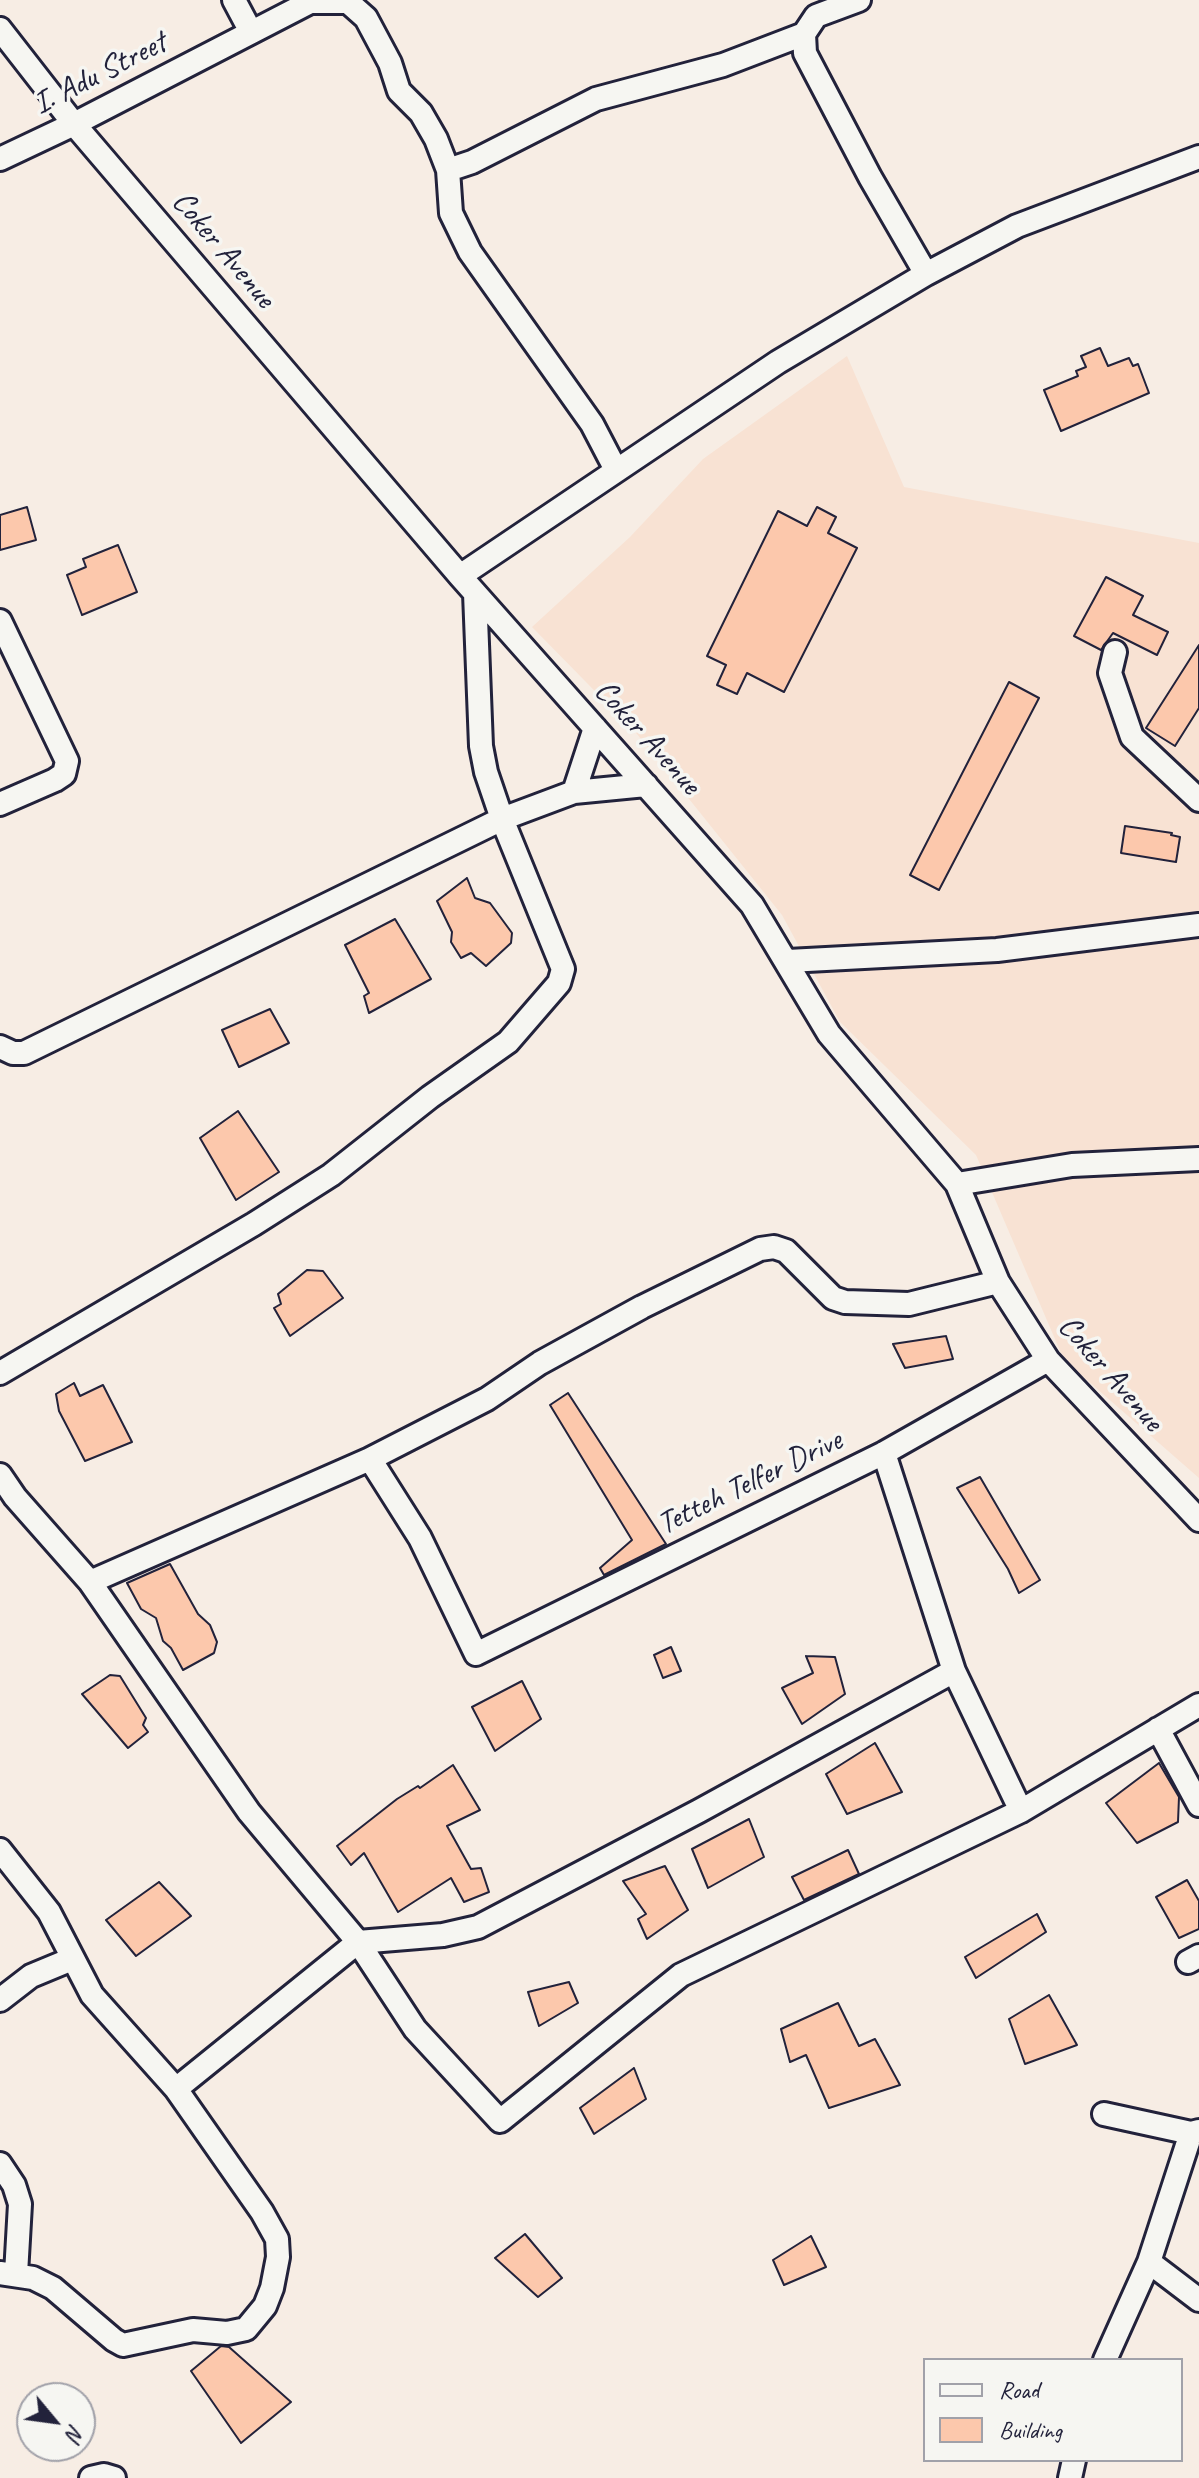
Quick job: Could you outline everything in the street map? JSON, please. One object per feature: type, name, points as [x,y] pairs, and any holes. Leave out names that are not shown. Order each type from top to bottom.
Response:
[{"type":"street","points":[[234,0],[251,32]]},
{"type":"street","points":[[448,170],[472,162],[596,99],[723,65],[804,34],[816,16],[859,0]]},
{"type":"street","points":[[312,1],[348,2],[366,18],[390,63],[399,91],[421,113],[436,139],[448,170],[451,213],[470,252],[592,424],[616,470]]},
{"type":"street","name":"I. Adu Street","points":[[0,159],[312,1]]},
{"type":"street","name":"Coker Avenue","points":[[0,29],[74,124],[467,584],[752,905],[829,1034],[957,1184],[998,1282],[1048,1360],[1199,1520]]},
{"type":"street","points":[[804,34],[805,53],[870,177],[926,274]]},
{"type":"street","points":[[0,1373],[254,1224],[331,1175],[430,1097],[508,1042],[559,983],[563,969],[486,772],[467,584],[616,470],[778,362],[926,274],[1017,226],[1199,157]]},
{"type":"street","points":[[0,621],[67,761],[64,774],[55,780],[0,804]]},
{"type":"street","points":[[1115,652],[1110,673],[1132,737],[1199,800]]},
{"type":"street","points":[[574,792],[595,728]]},
{"type":"street","points":[[0,1047],[13,1053],[24,1053],[502,819],[574,792],[646,785]]},
{"type":"street","points":[[788,961],[997,950],[1199,925]]},
{"type":"street","points":[[957,1184],[1072,1165],[1199,1159]]},
{"type":"street","points":[[90,1582],[370,1459],[487,1399],[540,1363],[642,1307],[760,1249],[774,1247],[786,1251],[833,1298],[845,1302],[909,1304],[998,1282]]},
{"type":"street","name":"Tetteh Telfer Drive","points":[[370,1459],[420,1538],[476,1654],[884,1453],[1048,1360]]},
{"type":"street","points":[[884,1453],[954,1671],[1021,1811]]},
{"type":"street","points":[[0,1475],[15,1497],[90,1582],[249,1812],[358,1942],[415,2029],[500,2121],[681,1975],[1021,1811],[1199,1705]]},
{"type":"street","points":[[176,2089],[358,1942],[443,1935],[478,1927],[699,1811],[954,1671]]},
{"type":"street","points":[[1158,1729],[1199,1805]]},
{"type":"street","points":[[0,1850],[49,1912],[72,1959],[103,2010],[176,2089],[262,2212],[277,2239],[278,2257],[265,2306],[246,2329],[236,2333],[193,2330],[123,2345],[53,2288],[33,2278],[8,2273],[20,2204],[14,2185],[0,2164]]},
{"type":"street","points":[[0,2000],[31,1976],[72,1959]]},
{"type":"street","points":[[1104,2114],[1195,2132],[1149,2262],[1106,2358]]},
{"type":"street","points":[[1149,2262],[1199,2300]]},
{"type":"street","points":[[91,2478],[104,2475],[114,2478]]},
{"type":"shaded area","points":[[847,356],[904,487],[1199,543],[1199,1478],[1064,1360],[976,1155],[840,1022],[782,915],[637,734],[532,627],[630,537],[703,459]]},
{"type":"building","points":[[1100,348],[1108,366],[1129,358],[1133,366],[1138,364],[1149,393],[1061,431],[1044,390],[1078,376],[1076,371],[1086,367],[1081,356]]},
{"type":"building","points":[[27,507],[36,540],[0,550],[0,515]]},
{"type":"building","points":[[817,507],[836,517],[828,533],[857,548],[784,692],[747,673],[737,694],[717,685],[726,665],[707,656],[778,511],[807,526]]},
{"type":"building","points":[[118,545],[137,592],[82,615],[67,575],[86,567],[83,559]]},
{"type":"building","points":[[1106,577],[1143,596],[1133,615],[1168,632],[1157,655],[1113,633],[1101,650],[1074,636]]},
{"type":"building","points":[[1199,645],[1199,708],[1175,746],[1146,728]]},
{"type":"building","points":[[1009,682],[1039,698],[939,890],[910,875]]},
{"type":"building","points":[[1125,826],[1180,837],[1176,862],[1121,853]]},
{"type":"building","points":[[467,878],[475,898],[490,903],[512,933],[511,943],[486,966],[471,953],[461,958],[451,942],[452,932],[437,901]]},
{"type":"building","points":[[395,919],[431,979],[369,1013],[364,996],[369,993],[345,945]]},
{"type":"building","points":[[270,1009],[289,1043],[239,1067],[222,1030]]},
{"type":"building","points":[[238,1111],[279,1172],[236,1200],[200,1138]]},
{"type":"building","points":[[307,1270],[323,1271],[343,1298],[290,1336],[274,1308],[281,1304],[278,1294]]},
{"type":"building","points":[[946,1336],[953,1359],[905,1368],[893,1344]]},
{"type":"building","points":[[74,1383],[80,1396],[103,1385],[132,1442],[85,1461],[59,1411],[56,1394]]},
{"type":"building","points":[[568,1393],[666,1544],[604,1575],[600,1568],[632,1540],[550,1405]]},
{"type":"building","points":[[980,1477],[1040,1580],[1019,1593],[1008,1569],[957,1488]]},
{"type":"building","points":[[170,1564],[198,1614],[210,1625],[217,1642],[214,1653],[183,1670],[171,1648],[163,1641],[156,1618],[141,1609],[127,1583]]},
{"type":"building","points":[[671,1647],[681,1671],[663,1678],[654,1655]]},
{"type":"building","points":[[806,1656],[835,1657],[845,1694],[802,1724],[782,1688],[813,1673]]},
{"type":"building","points":[[110,1675],[120,1676],[146,1718],[143,1725],[148,1732],[128,1748],[82,1694]]},
{"type":"building","points":[[522,1681],[541,1719],[495,1751],[472,1707]]},
{"type":"building","points":[[875,1743],[902,1792],[847,1814],[826,1774]]},
{"type":"building","points":[[1159,1763],[1179,1797],[1178,1822],[1137,1843],[1106,1803]]},
{"type":"building","points":[[453,1765],[480,1810],[447,1826],[471,1869],[481,1868],[489,1892],[464,1902],[451,1878],[398,1912],[364,1853],[351,1865],[337,1846],[397,1799],[418,1786],[420,1788]]},
{"type":"building","points":[[749,1819],[764,1857],[708,1888],[692,1849]]},
{"type":"building","points":[[848,1850],[859,1874],[804,1900],[792,1877]]},
{"type":"building","points":[[665,1866],[688,1910],[647,1939],[638,1919],[646,1914],[623,1881]]},
{"type":"building","points":[[1187,1880],[1199,1901],[1199,1929],[1179,1938],[1156,1897]]},
{"type":"building","points":[[159,1882],[191,1916],[136,1956],[106,1920]]},
{"type":"building","points":[[1037,1914],[1046,1932],[976,1978],[965,1957]]},
{"type":"building","points":[[569,1982],[578,2003],[539,2026],[528,1992]]},
{"type":"building","points":[[1049,1995],[1077,2045],[1025,2064],[1009,2019]]},
{"type":"building","points":[[838,2003],[859,2046],[875,2039],[900,2085],[829,2108],[806,2055],[790,2062],[781,2029]]},
{"type":"building","points":[[634,2068],[646,2099],[594,2134],[580,2108]]},
{"type":"building","points":[[525,2234],[562,2278],[538,2297],[495,2258]]},
{"type":"building","points":[[811,2236],[826,2267],[784,2285],[773,2260]]},
{"type":"building","points":[[221,2346],[229,2347],[291,2402],[241,2443],[191,2371]]}]
